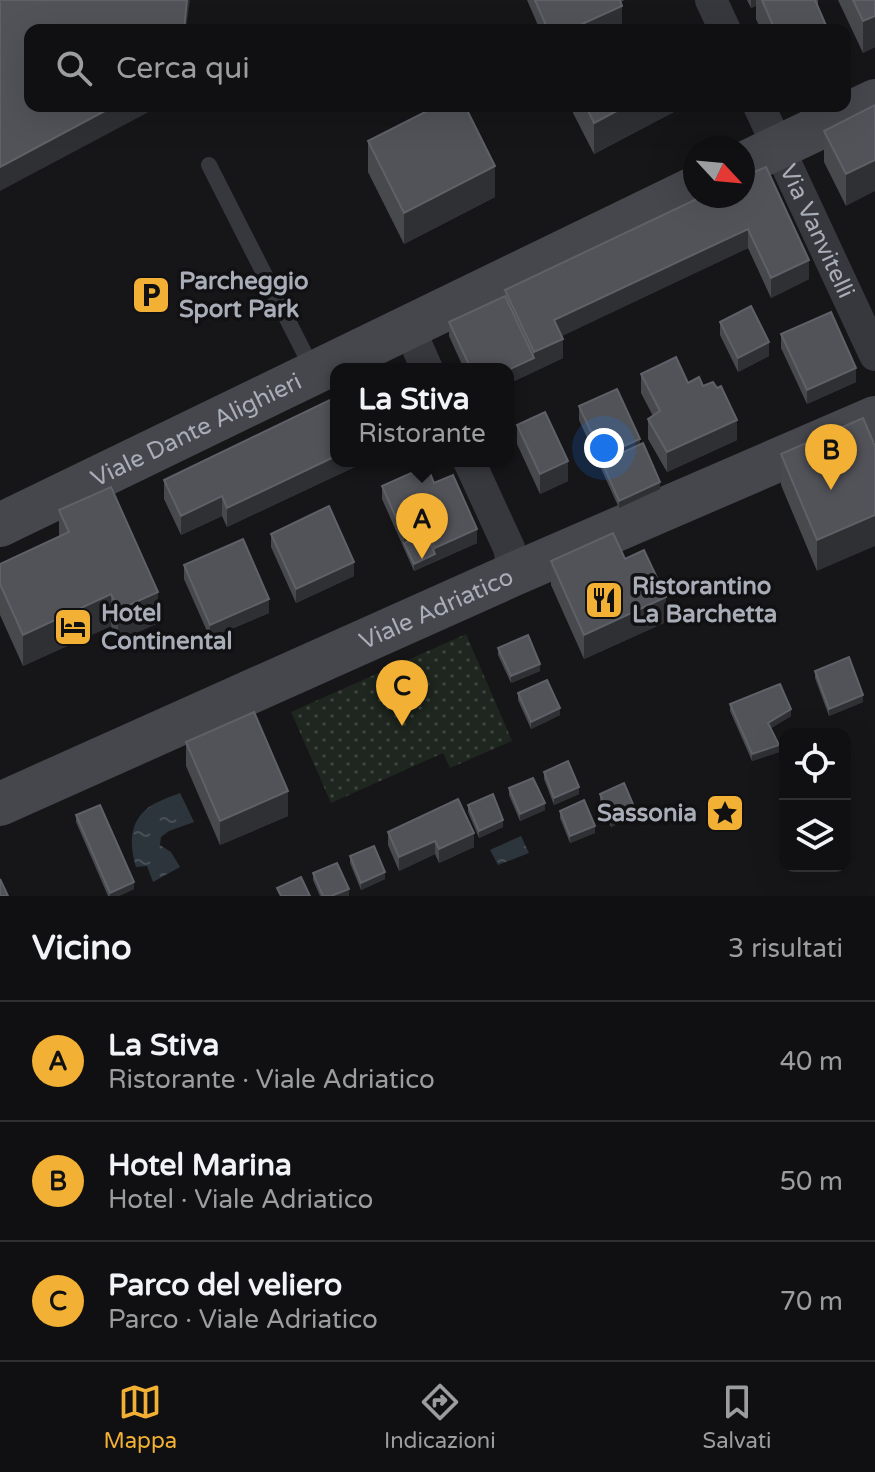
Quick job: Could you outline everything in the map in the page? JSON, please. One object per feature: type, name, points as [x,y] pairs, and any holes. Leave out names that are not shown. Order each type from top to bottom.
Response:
[{"type":"street","points":[[711,0],[722,24]]},
{"type":"street","points":[[761,156],[875,101]]},
{"type":"street","name":"Via Vanvitelli","points":[[759,112],[761,156],[875,355]]},
{"type":"street","name":"Viale Dante Alighieri","points":[[336,363],[683,194]]},
{"type":"street","points":[[409,328],[424,363]]},
{"type":"street","name":"Viale Dante Alighieri","points":[[0,525],[330,366]]},
{"type":"street","name":"Viale Adriatico","points":[[0,804],[514,574],[875,418]]},
{"type":"street","points":[[472,467],[509,548],[514,574]]},
{"type":"lane","points":[[209,165],[315,373]]},
{"type":"shaded area","points":[[466,634],[512,741],[450,768],[443,753],[331,803],[291,712]]},
{"type":"water","points":[[180,793],[194,822],[161,837],[160,845],[171,852],[180,867],[153,882],[147,866],[136,867],[132,843],[134,827],[149,807]]},
{"type":"water","points":[[521,836],[529,853],[498,865],[490,850]]},
{"type":"building","points":[[0,0],[187,0],[185,24],[24,24],[24,112],[103,112],[0,167]]},
{"type":"building","points":[[535,0],[620,0],[622,6],[582,24],[545,24]]},
{"type":"building","points":[[762,0],[815,0],[825,24],[772,24]]},
{"type":"building","points":[[853,0],[875,0],[875,16],[863,21]]},
{"type":"building","points":[[875,105],[875,160],[846,174],[824,131]]},
{"type":"building","points":[[425,112],[468,112],[495,166],[404,213],[368,141]]},
{"type":"building","points":[[589,112],[615,112],[594,123]]},
{"type":"building","points":[[766,167],[809,260],[771,278],[748,229],[554,320],[563,339],[534,352],[505,290],[683,205],[683,208],[755,208],[755,172]]},
{"type":"building","points":[[505,296],[534,358],[514,367],[514,363],[468,363],[449,322]]},
{"type":"building","points":[[751,306],[769,342],[738,358],[720,322]]},
{"type":"building","points":[[831,312],[856,368],[807,390],[781,334]]},
{"type":"building","points":[[676,357],[688,383],[699,377],[703,386],[713,382],[717,388],[721,386],[737,420],[667,452],[648,419],[660,411],[641,374]]},
{"type":"building","points":[[617,389],[640,439],[602,456],[579,406]]},
{"type":"building","points":[[330,400],[330,459],[227,508],[222,496],[181,516],[164,480]]},
{"type":"building","points":[[545,412],[568,461],[540,474],[517,425]]},
{"type":"building","points":[[863,418],[875,446],[875,515],[817,540],[781,454]]},
{"type":"building","points":[[643,443],[660,482],[619,501],[602,462]]},
{"type":"building","points":[[425,467],[434,483],[453,475],[477,529],[435,548],[426,526],[404,536],[382,486]]},
{"type":"building","points":[[111,487],[158,592],[118,610],[111,594],[23,635],[0,584],[0,564],[69,532],[59,510]]},
{"type":"building","points":[[329,506],[354,562],[296,589],[271,534]]},
{"type":"building","points":[[426,533],[435,554],[414,564],[404,543]]},
{"type":"building","points":[[613,533],[625,559],[644,550],[666,597],[584,635],[551,561]]},
{"type":"building","points":[[243,539],[269,599],[210,625],[184,565]]},
{"type":"building","points":[[528,635],[540,664],[511,676],[498,648]]},
{"type":"building","points":[[849,657],[863,695],[829,709],[815,671]]},
{"type":"building","points":[[547,680],[560,708],[531,722],[518,693]]},
{"type":"building","points":[[780,684],[791,709],[768,723],[779,745],[752,754],[730,704]]},
{"type":"building","points":[[254,712],[288,791],[220,821],[186,742]]},
{"type":"building","points":[[568,761],[579,787],[554,798],[544,772]]},
{"type":"building","points":[[533,778],[545,803],[520,814],[509,788]]},
{"type":"building","points":[[624,783],[635,809],[611,820],[600,794]]},
{"type":"building","points":[[493,794],[503,820],[479,831],[468,805]]},
{"type":"building","points":[[458,799],[474,833],[439,849],[435,841],[399,857],[388,832]]},
{"type":"building","points":[[584,800],[595,826],[570,836],[560,811]]},
{"type":"building","points":[[100,805],[134,882],[110,893],[76,815]]},
{"type":"building","points":[[374,846],[385,872],[361,883],[350,856]]},
{"type":"building","points":[[337,863],[349,889],[323,896],[313,873]]},
{"type":"building","points":[[301,877],[310,896],[281,896],[277,888]]},
{"type":"building","points":[[0,879],[8,896],[0,896]]},
{"type":"place","name":"Parcheggio Sport Park","points":[[151,295]]},
{"type":"place","name":"Hotel Marina","points":[[831,490]]},
{"type":"place","name":"La Stiva","points":[[422,559]]},
{"type":"place","name":"Ristorantino La Barchetta","points":[[604,600]]},
{"type":"place","name":"Hotel Continental","points":[[73,627]]},
{"type":"place","name":"Parco del veliero","points":[[402,726]]},
{"type":"place","name":"Sassonia","points":[[725,813]]}]
